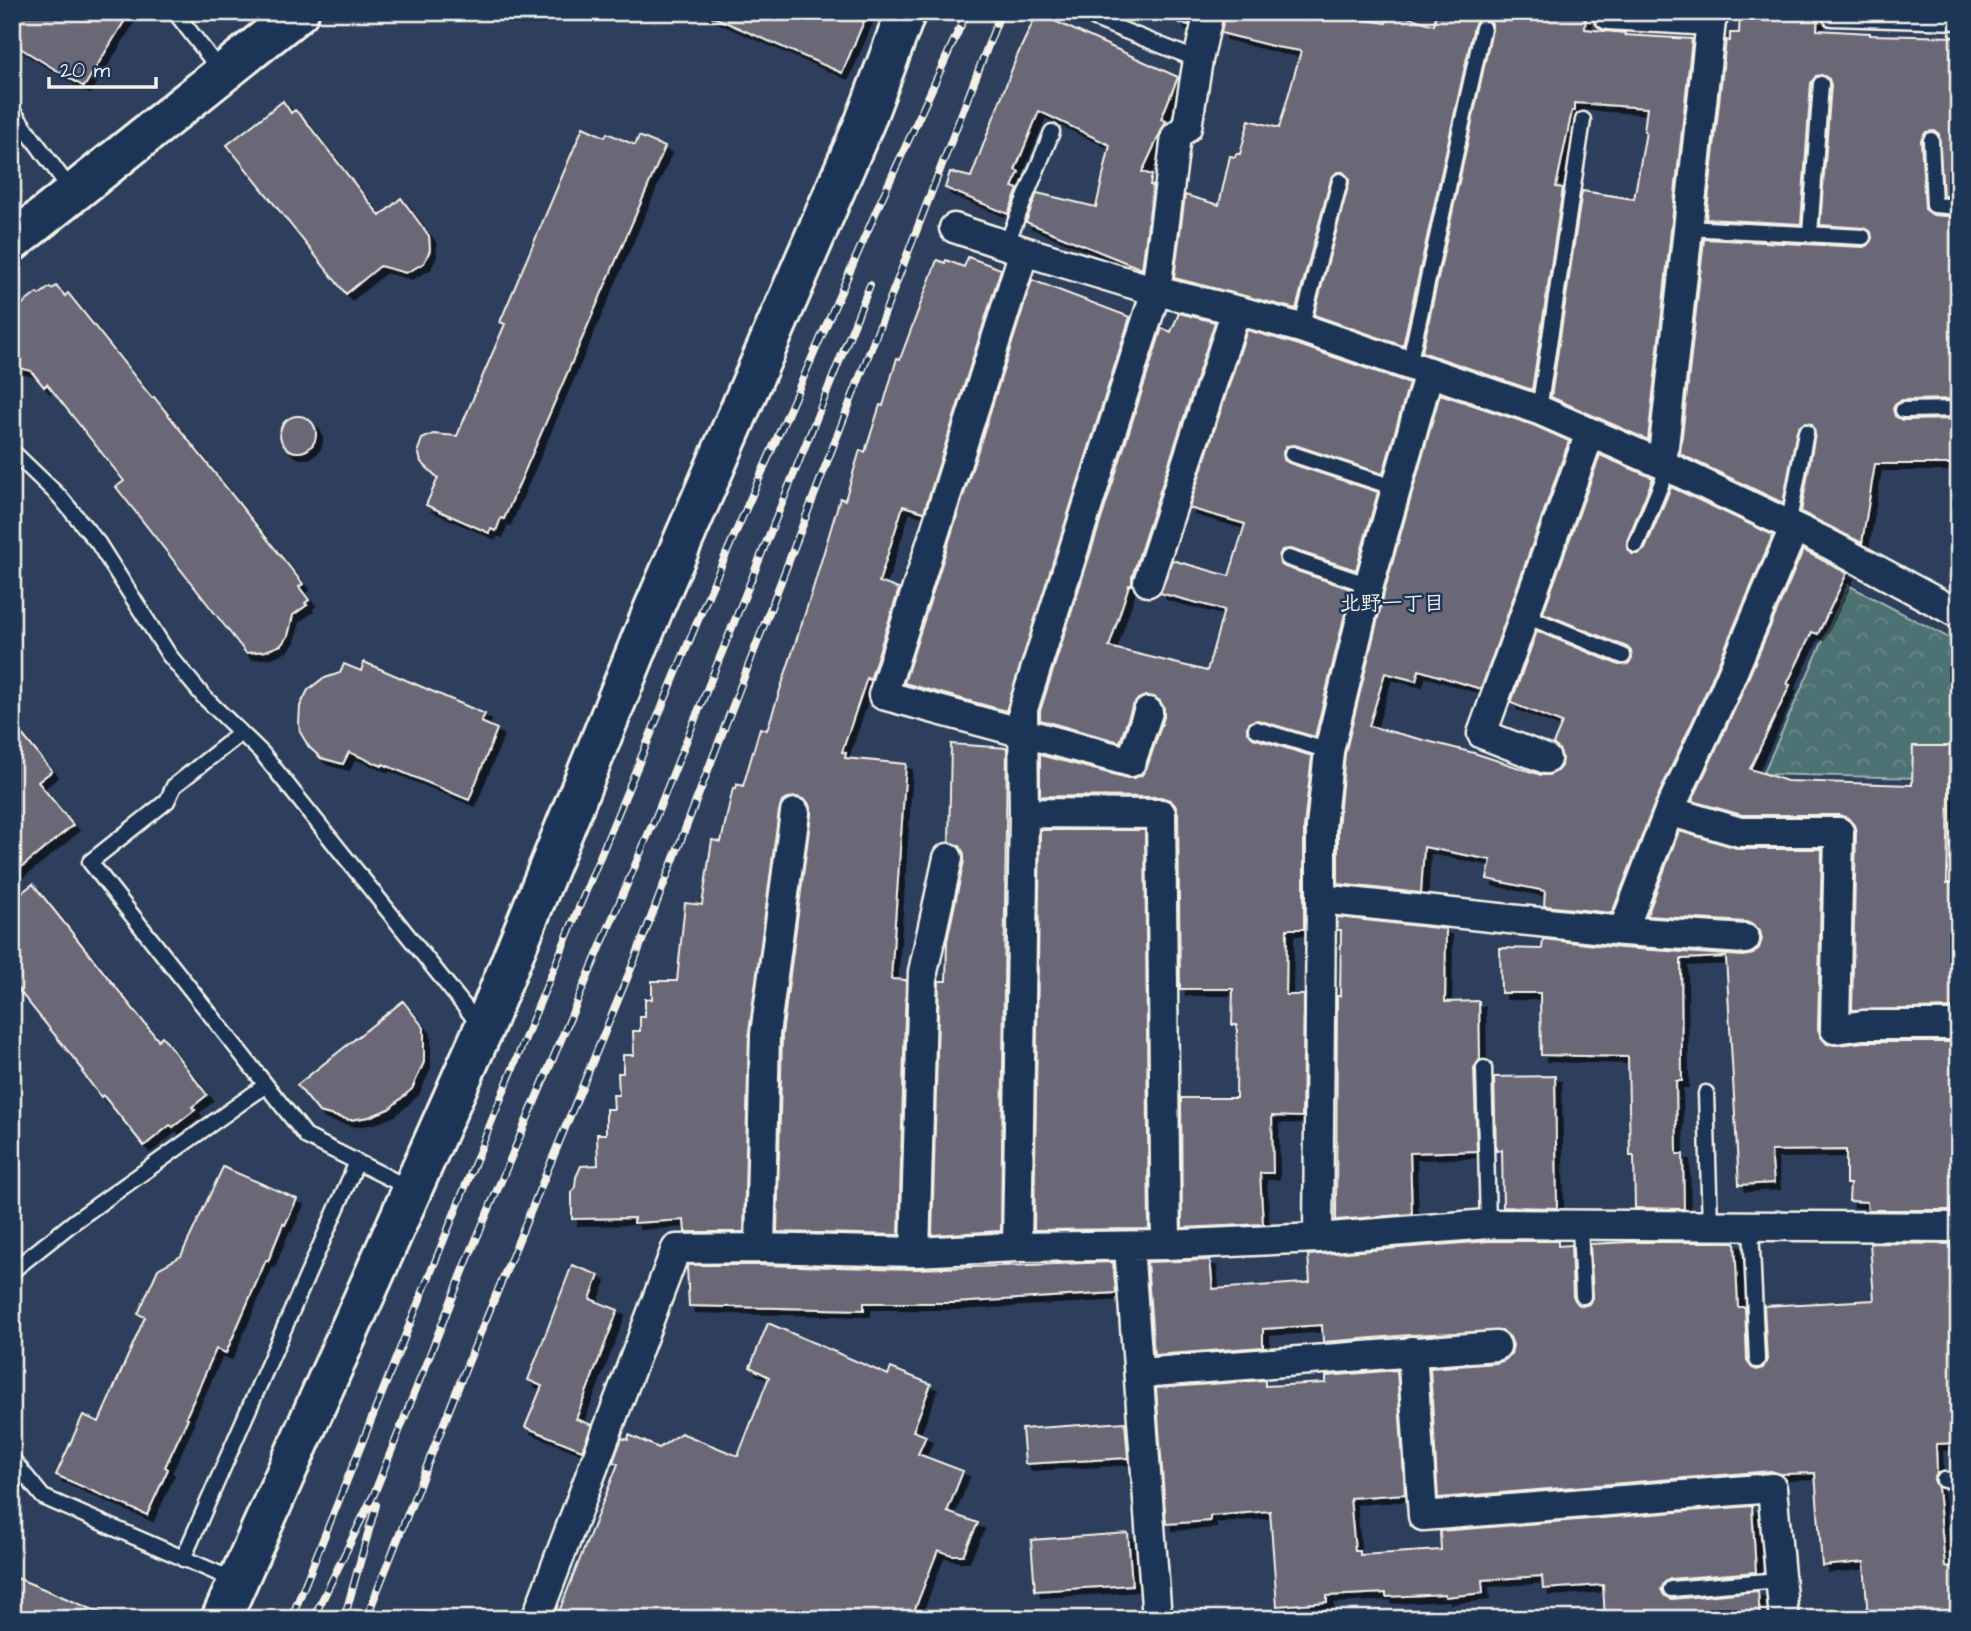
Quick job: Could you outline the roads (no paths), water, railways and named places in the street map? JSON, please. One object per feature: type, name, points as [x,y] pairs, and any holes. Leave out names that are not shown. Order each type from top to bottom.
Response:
[{"type":"street","points":[[221,1619],[483,1030],[653,610],[865,121],[906,12]]},
{"type":"street","points":[[1017,1247],[1024,813],[1023,709],[1156,291],[1176,136],[1187,127],[1209,12]]},
{"type":"street","points":[[1608,12],[1608,15],[1713,16],[1686,228],[1665,466]]},
{"type":"street","points":[[12,242],[297,13]]},
{"type":"street","points":[[954,228],[1156,291],[1301,328],[1539,410],[1827,543],[1959,614]]},
{"type":"street","points":[[1015,248],[883,695],[1131,762],[1147,712]]},
{"type":"street","points":[[1148,582],[1236,310]]},
{"type":"street","points":[[1318,1238],[1321,827],[1329,751],[1369,585],[1396,488],[1419,369]]},
{"type":"street","points":[[1546,759],[1482,734],[1590,433]]},
{"type":"street","points":[[1623,931],[1669,811],[1723,695],[1791,527]]},
{"type":"street","points":[[1669,811],[1740,832],[1839,832],[1835,1029],[1863,1025],[1959,1025]]},
{"type":"street","points":[[760,1248],[765,1034],[795,813]]},
{"type":"street","points":[[1024,813],[1161,814],[1166,1245]]},
{"type":"street","points":[[915,1252],[923,972],[948,858]]},
{"type":"street","points":[[1321,899],[1623,931],[1745,939]]},
{"type":"street","points":[[536,1619],[676,1250],[760,1248],[915,1252],[1017,1247],[1129,1247],[1318,1238],[1488,1224],[1959,1227]]},
{"type":"street","points":[[1129,1247],[1157,1619]]},
{"type":"street","points":[[1140,1373],[1496,1346]]},
{"type":"street","points":[[1412,1351],[1423,1516],[1772,1488],[1784,1619]]},
{"type":"lane","points":[[175,12],[222,73]]},
{"type":"lane","points":[[1831,18],[1959,22]]},
{"type":"lane","points":[[1095,19],[1198,60]]},
{"type":"lane","points":[[1419,369],[1483,28]]},
{"type":"lane","points":[[1810,234],[1821,84]]},
{"type":"lane","points":[[12,114],[18,117],[73,193]]},
{"type":"lane","points":[[1539,410],[1583,120]]},
{"type":"lane","points":[[1015,248],[1052,132]]},
{"type":"lane","points":[[1931,140],[1934,205],[1959,207]]},
{"type":"lane","points":[[1301,328],[1340,181]]},
{"type":"lane","points":[[1686,228],[1863,237]]},
{"type":"lane","points":[[1903,410],[1959,409]]},
{"type":"lane","points":[[1791,527],[1806,432]]},
{"type":"lane","points":[[12,452],[60,498],[98,543],[169,655],[204,697],[271,764],[483,1030]]},
{"type":"lane","points":[[1293,454],[1396,488]]},
{"type":"lane","points":[[1636,545],[1665,466]]},
{"type":"lane","points":[[1288,558],[1369,585]]},
{"type":"lane","points":[[1526,616],[1623,656]]},
{"type":"lane","points":[[1256,729],[1329,751]]},
{"type":"lane","points":[[241,733],[174,786],[167,801],[90,862],[307,1138],[412,1189]]},
{"type":"lane","points":[[1484,1068],[1488,1224]]},
{"type":"lane","points":[[12,1271],[75,1221],[266,1085]]},
{"type":"lane","points":[[1706,1093],[1710,1225]]},
{"type":"lane","points":[[183,1559],[357,1162]]},
{"type":"lane","points":[[1580,1224],[1583,1296]]},
{"type":"lane","points":[[1751,1226],[1757,1360]]},
{"type":"lane","points":[[12,1459],[43,1497],[237,1582]]},
{"type":"lane","points":[[1671,1588],[1780,1580]]},
{"type":"railway","points":[[291,1619],[530,1026],[710,591],[878,207],[967,12]]},
{"type":"railway","points":[[366,1619],[467,1365],[635,959],[1001,12]]},
{"type":"railway","points":[[313,1619],[374,1494],[470,1254],[656,816],[870,285]]},
{"type":"railway","points":[[344,1619],[376,1505]]},
{"type":"district","name":"北野一丁目","points":[[1392,603]]}]
